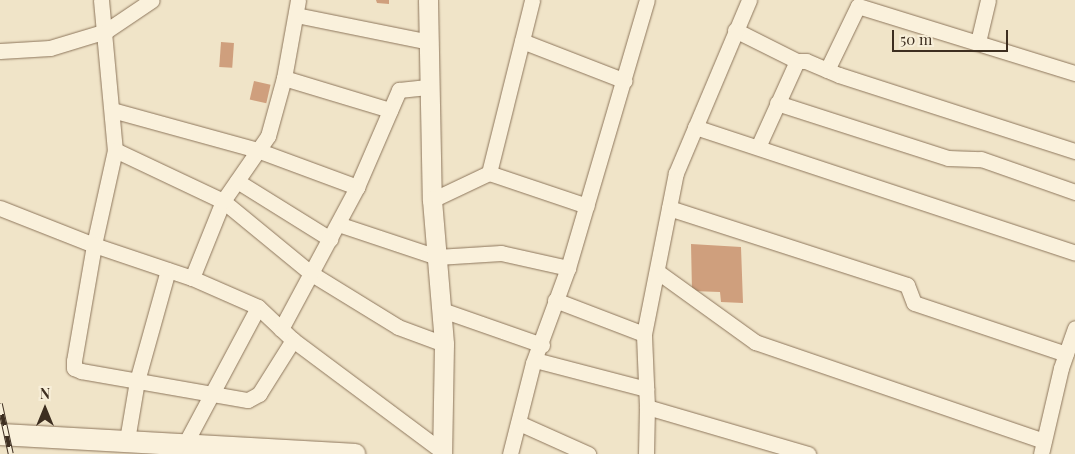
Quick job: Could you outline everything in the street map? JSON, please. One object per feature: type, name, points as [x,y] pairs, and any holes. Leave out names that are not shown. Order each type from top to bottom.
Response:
[{"type":"main road","points":[[0,434],[354,454]]},
{"type":"street","points":[[101,0],[106,31],[115,150],[94,245],[74,368],[137,381],[255,399],[293,340]]},
{"type":"street","points":[[0,51],[50,48],[106,31],[152,0]]},
{"type":"street","points":[[192,278],[223,201],[268,136],[284,78],[298,0]]},
{"type":"street","points":[[428,0],[432,200],[444,344],[442,452]]},
{"type":"street","points":[[489,172],[532,0]]},
{"type":"street","points":[[510,454],[535,360],[542,345],[555,300],[568,268],[625,81],[647,0]]},
{"type":"street","points":[[646,454],[647,407],[644,334],[658,272],[676,172],[749,0]]},
{"type":"street","points":[[978,42],[988,0]]},
{"type":"street","points":[[827,70],[858,6],[1075,73]]},
{"type":"street","points":[[296,15],[430,42]]},
{"type":"street","points":[[735,30],[796,61],[806,61],[827,70],[1075,151]]},
{"type":"street","points":[[522,41],[625,81]]},
{"type":"street","points":[[758,147],[796,61]]},
{"type":"street","points":[[284,78],[390,110]]},
{"type":"street","points":[[281,328],[312,274],[357,187],[399,90],[430,87]]},
{"type":"street","points":[[777,103],[948,158],[981,158],[1075,192]]},
{"type":"street","points":[[112,110],[257,150],[357,187]]},
{"type":"street","points":[[695,127],[1075,253]]},
{"type":"street","points":[[115,150],[223,201],[312,274],[398,328],[444,344]]},
{"type":"street","points":[[432,200],[489,172],[587,206]]},
{"type":"street","points":[[237,181],[330,239]]},
{"type":"street","points":[[0,208],[94,245],[192,278],[258,307],[293,340],[442,452]]},
{"type":"street","points":[[669,208],[907,285],[914,303],[1066,354]]},
{"type":"street","points":[[338,224],[437,257],[501,254],[568,268]]},
{"type":"street","points":[[127,440],[137,381],[168,270]]},
{"type":"street","points":[[658,272],[756,342],[1043,448],[1066,354],[1075,328]]},
{"type":"street","points":[[555,300],[644,334]]},
{"type":"street","points":[[185,444],[209,393],[258,307]]},
{"type":"street","points":[[442,310],[542,345]]},
{"type":"street","points":[[535,360],[646,388]]},
{"type":"street","points":[[647,407],[808,454]]},
{"type":"street","points":[[519,423],[588,454]]},
{"type":"building","points":[[376,0],[389,0],[389,4],[377,3]]},
{"type":"building","points":[[221,42],[234,43],[232,68],[219,67]]},
{"type":"building","points":[[254,81],[271,85],[266,103],[250,100]]},
{"type":"building","points":[[691,244],[741,247],[743,303],[721,302],[720,292],[692,291]]},
{"type":"railway","points":[[0,404],[11,454]]}]
